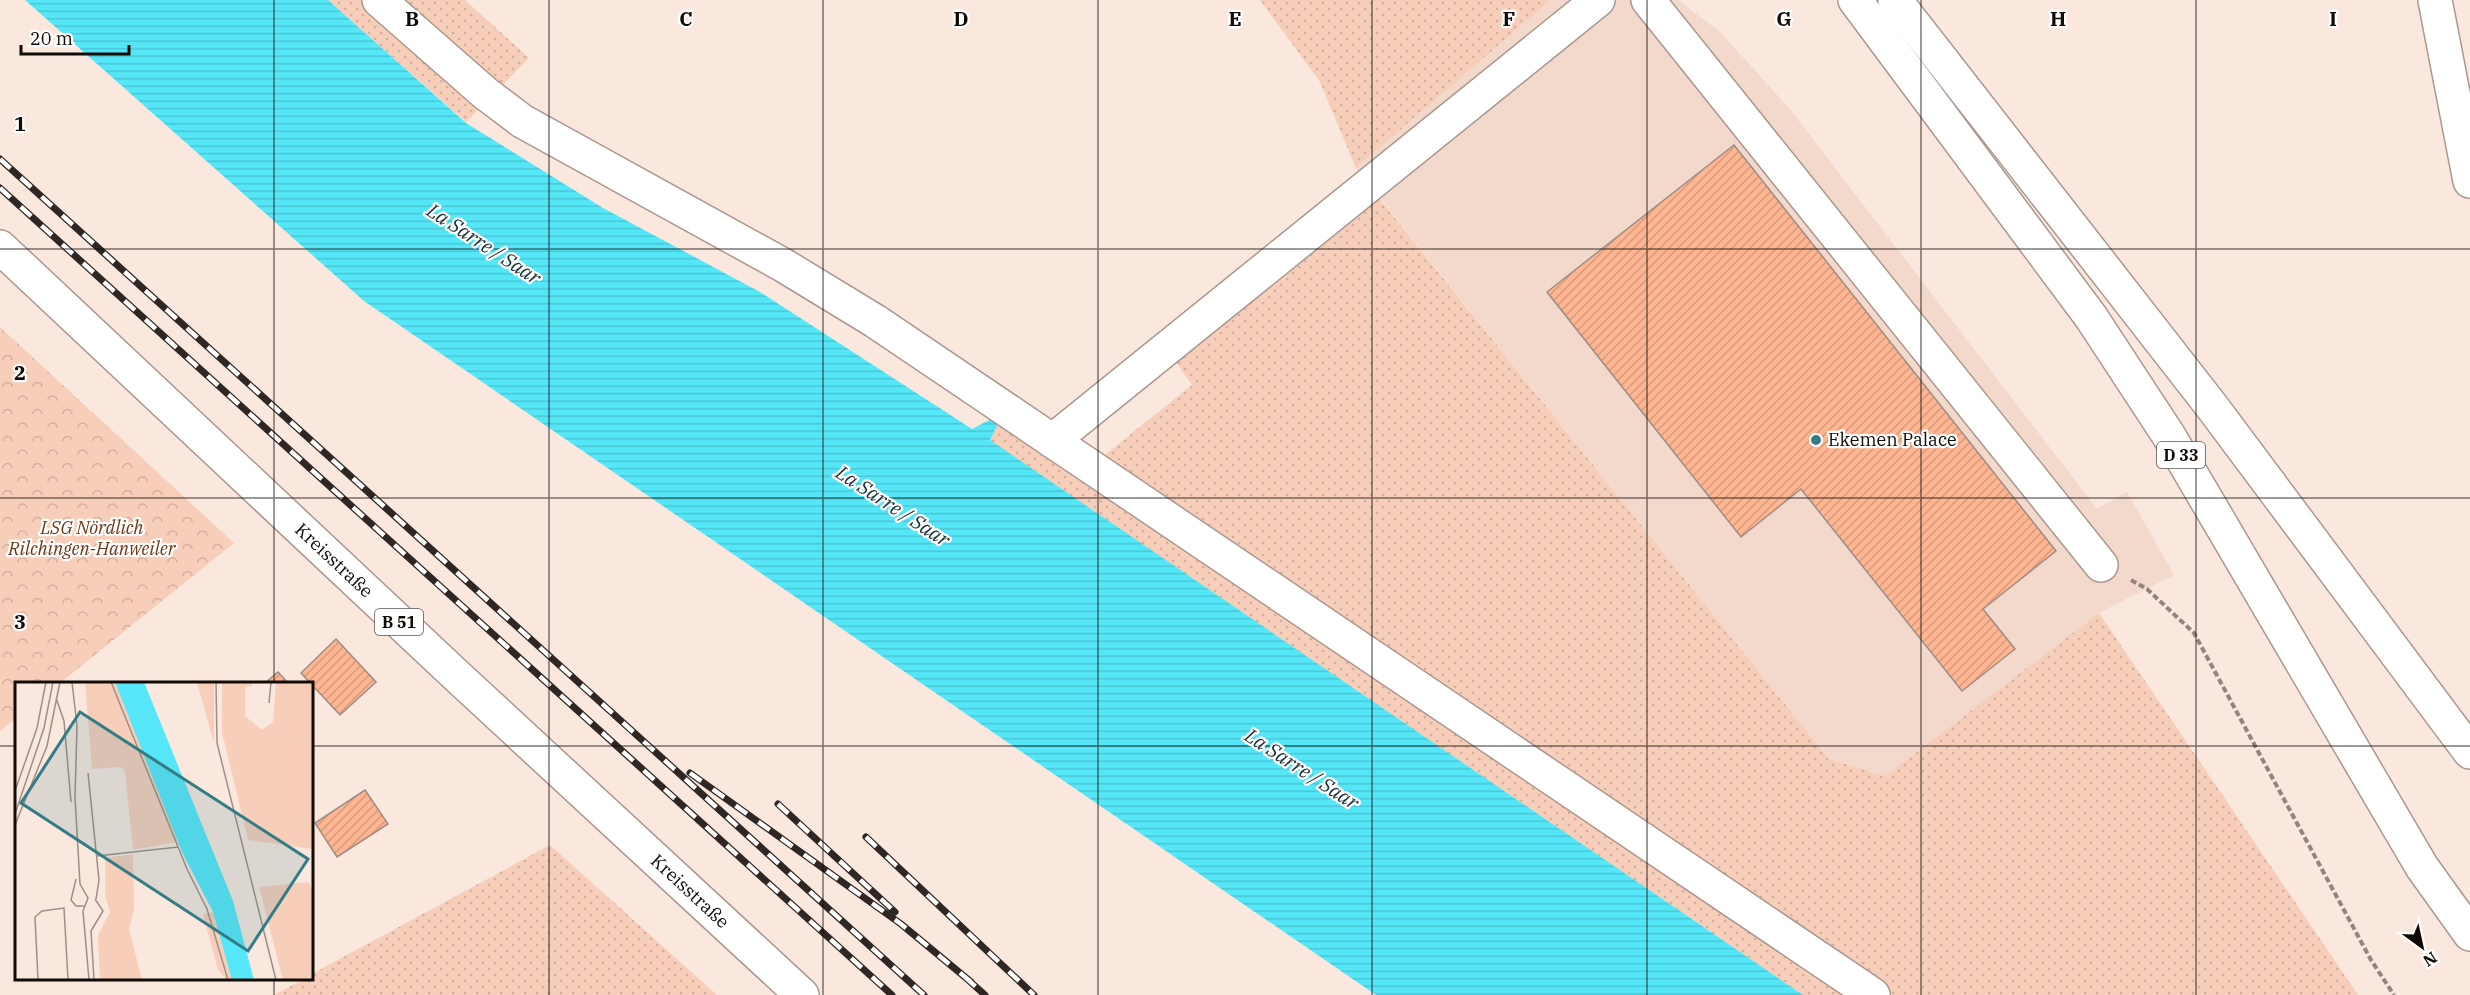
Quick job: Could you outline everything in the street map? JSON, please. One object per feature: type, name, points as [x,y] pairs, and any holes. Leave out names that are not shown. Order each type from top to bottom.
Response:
[{"type":"main road","points":[[379,0],[485,93],[522,121],[794,272],[874,321],[1873,995]]},
{"type":"main road","points":[[1052,441],[1598,0]]},
{"type":"main road","points":[[1648,0],[2101,565]]},
{"type":"main road","name":"D 33","points":[[1855,0],[2091,317],[2163,426],[2422,867],[2470,934]]},
{"type":"main road","points":[[1895,0],[2213,408],[2470,752]]},
{"type":"main road","points":[[2435,0],[2470,181]]},
{"type":"main road","name":"Kreisstraße","points":[[0,247],[458,677],[802,995]]},
{"type":"path","points":[[2101,565],[2147,589],[2194,633],[2371,960],[2394,995]]},
{"type":"shaded area","points":[[1551,0],[1678,0],[1720,32],[1789,108],[2097,509],[2127,492],[2174,575],[2099,613],[1885,776],[1829,759],[1356,168]]},
{"type":"green space","points":[[328,0],[465,0],[529,58],[466,122]]},
{"type":"green space","points":[[1260,0],[1551,0],[1356,168],[1320,82]]},
{"type":"green space","points":[[1379,198],[1829,759],[1885,776],[2099,613],[2358,995],[1803,995],[989,440],[998,424],[1078,480],[1106,454],[1192,385],[1175,361]]},
{"type":"green space","name":"LSG Nördlich Rilchingen-Hanweiler","points":[[0,327],[234,543],[61,682],[15,682],[15,719],[0,731]]},
{"type":"green space","points":[[550,845],[717,995],[274,995],[302,980],[314,980],[314,973]]},
{"type":"water","name":"La Sarre / Saar","points":[[25,0],[328,0],[466,123],[603,208],[760,292],[972,429],[991,419],[998,424],[990,440],[1803,995],[1376,995],[364,301]]},
{"type":"building","name":"Ekemen Palace","points":[[1734,145],[2056,551],[1983,609],[2015,649],[1962,691],[1801,489],[1741,537],[1547,292]]},
{"type":"building","points":[[336,639],[376,682],[340,715],[314,687],[314,682],[309,682],[301,673]]},
{"type":"building","points":[[278,672],[287,682],[266,682]]},
{"type":"building","points":[[365,790],[388,824],[337,857],[315,823]]},
{"type":"railway","points":[[0,159],[924,995]]},
{"type":"railway","points":[[0,188],[892,995]]},
{"type":"railway","points":[[690,773],[901,924],[971,982]]},
{"type":"railway","points":[[778,804],[895,912]]},
{"type":"railway","points":[[866,837],[1034,995]]},
{"type":"railway","points":[[965,977],[985,995]]},
{"type":"place","name":"Ekemen Palace","points":[[1816,440]]}]
